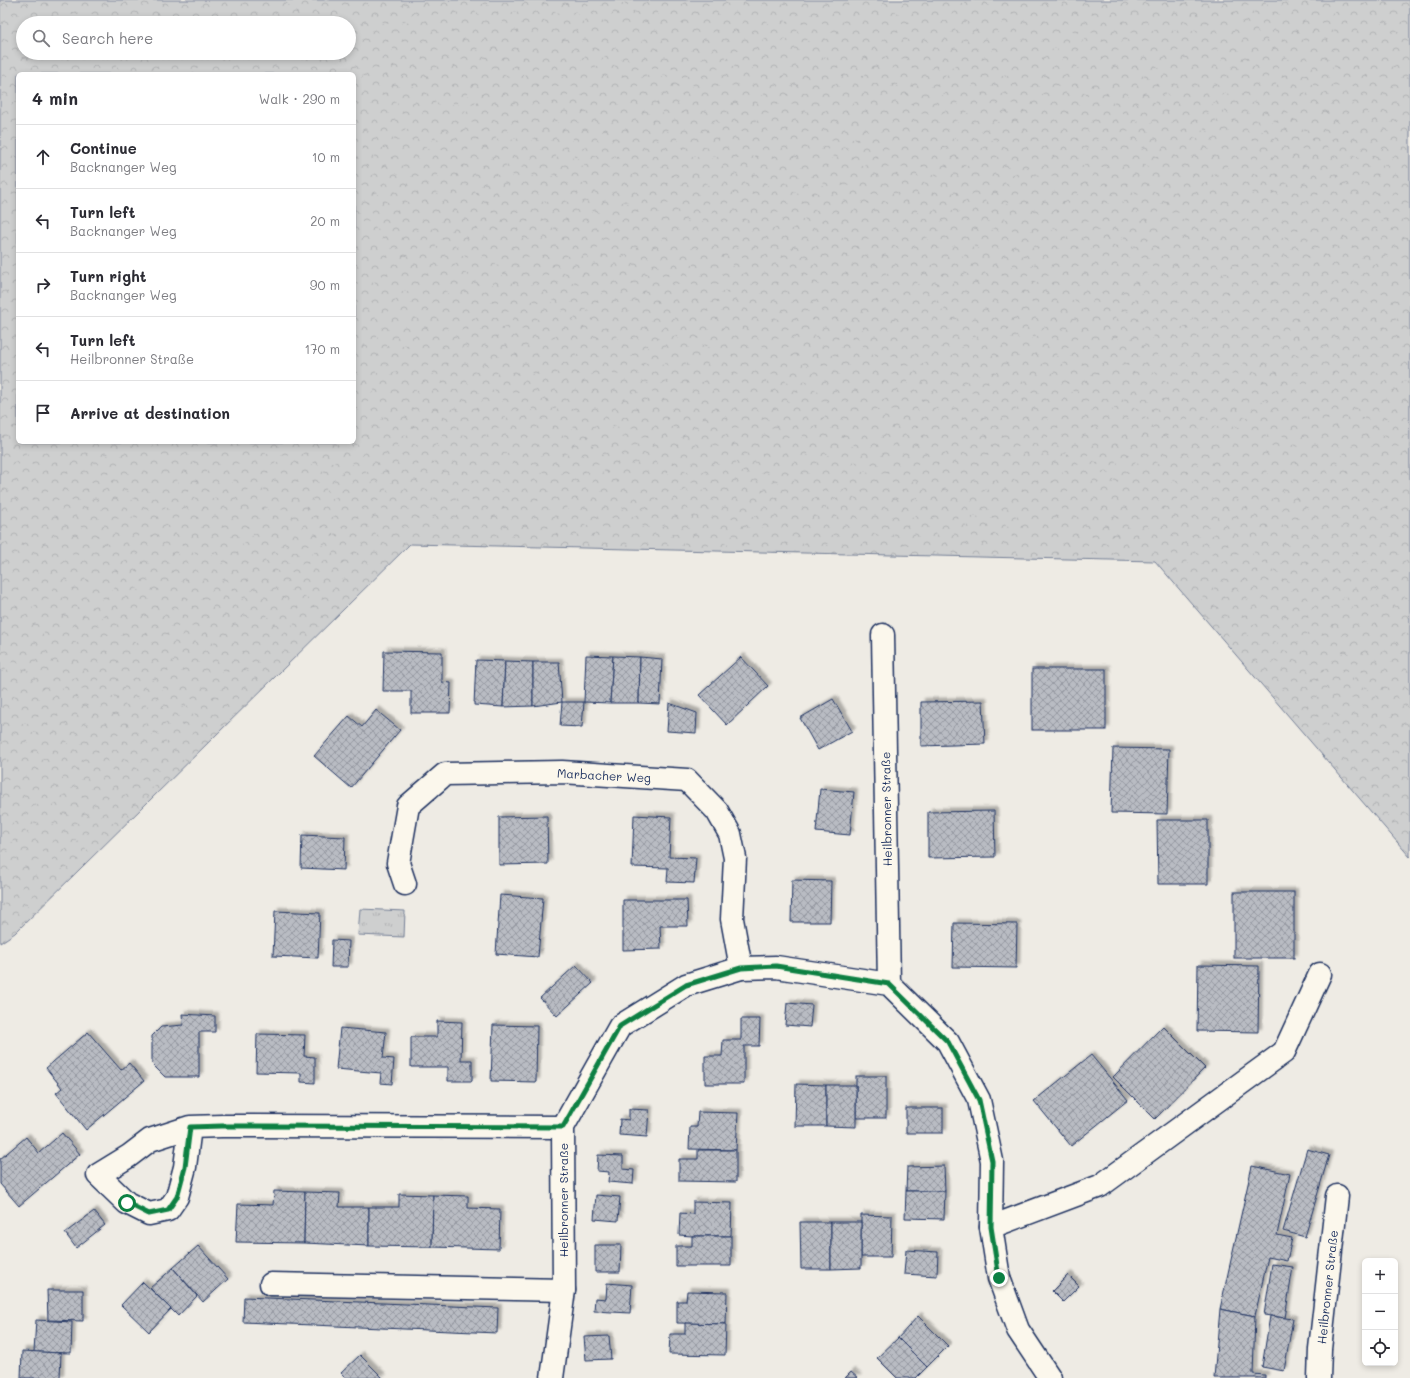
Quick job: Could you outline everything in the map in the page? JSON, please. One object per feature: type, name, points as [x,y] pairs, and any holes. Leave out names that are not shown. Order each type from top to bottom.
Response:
[{"type":"street","name":"Heilbronner Straße","points":[[552,1378],[564,1290],[563,1127],[620,1026],[686,985],[741,968],[776,966],[889,984],[883,635]]},
{"type":"street","name":"Marbacher Weg","points":[[405,884],[398,863],[408,806],[445,774],[562,772],[687,780],[717,811],[730,834],[735,858],[732,919],[741,968]]},
{"type":"street","points":[[991,1227],[1100,1186],[1284,1052],[1320,974]]},
{"type":"street","points":[[889,984],[948,1042],[979,1100],[992,1161],[991,1227],[999,1278],[1018,1330],[1050,1378]]},
{"type":"street","points":[[190,1127],[563,1127]]},
{"type":"street","name":"Heilbronner Straße","points":[[1319,1378],[1320,1349],[1337,1196]]},
{"type":"street","points":[[271,1284],[564,1290]]},
{"type":"green space","points":[[0,0],[1410,0],[1410,857],[1155,561],[410,544],[15,933],[0,943]]},
{"type":"green space","points":[[360,909],[405,911],[404,937],[358,935]]},
{"type":"building","points":[[384,651],[442,652],[442,682],[451,683],[450,713],[411,713],[411,691],[383,691]]},
{"type":"building","points":[[586,655],[613,656],[610,703],[584,702]]},
{"type":"building","points":[[613,656],[640,657],[639,703],[610,703]]},
{"type":"building","points":[[640,657],[662,659],[660,704],[639,703]]},
{"type":"building","points":[[741,657],[768,686],[727,725],[699,695]]},
{"type":"building","points":[[476,660],[505,661],[503,707],[474,705]]},
{"type":"building","points":[[505,661],[533,662],[533,706],[503,707]]},
{"type":"building","points":[[533,662],[559,662],[562,702],[533,706]]},
{"type":"building","points":[[1032,669],[1106,669],[1106,730],[1032,730]]},
{"type":"building","points":[[833,699],[852,731],[818,750],[800,718]]},
{"type":"building","points":[[983,701],[985,744],[921,746],[921,702]]},
{"type":"building","points":[[562,702],[584,702],[582,727],[560,726]]},
{"type":"building","points":[[669,703],[697,713],[696,733],[667,731]]},
{"type":"building","points":[[376,710],[400,730],[351,788],[314,756],[349,716],[362,727]]},
{"type":"building","points":[[1113,748],[1169,749],[1167,814],[1111,813]]},
{"type":"building","points":[[820,789],[854,792],[850,835],[816,832]]},
{"type":"building","points":[[994,811],[995,857],[928,858],[928,812]]},
{"type":"building","points":[[634,815],[671,817],[669,857],[696,858],[694,883],[667,882],[668,868],[632,867]]},
{"type":"building","points":[[547,816],[548,864],[499,865],[499,817]]},
{"type":"building","points":[[1157,820],[1208,820],[1208,884],[1158,884]]},
{"type":"building","points":[[302,835],[345,837],[344,870],[301,868]]},
{"type":"building","points":[[792,880],[831,881],[830,922],[791,922]]},
{"type":"building","points":[[1234,892],[1294,892],[1294,958],[1234,958]]},
{"type":"building","points":[[500,895],[543,898],[538,957],[496,954]]},
{"type":"building","points":[[623,900],[687,900],[688,926],[660,926],[661,949],[623,950]]},
{"type":"building","points":[[275,911],[320,913],[318,958],[273,956]]},
{"type":"building","points":[[954,923],[1017,924],[1016,968],[953,967]]},
{"type":"building","points":[[332,940],[349,941],[348,967],[331,967]]},
{"type":"building","points":[[576,965],[593,983],[557,1016],[540,998]]},
{"type":"building","points":[[1198,965],[1259,966],[1258,1032],[1197,1031]]},
{"type":"building","points":[[787,1003],[812,1005],[810,1027],[785,1025]]},
{"type":"building","points":[[182,1014],[215,1016],[215,1032],[199,1032],[199,1077],[165,1077],[152,1064],[152,1036],[161,1027],[183,1025]]},
{"type":"building","points":[[741,1019],[760,1019],[759,1046],[744,1046],[744,1084],[705,1084],[705,1056],[722,1056],[723,1040],[741,1040]]},
{"type":"building","points":[[437,1021],[462,1022],[461,1060],[472,1060],[472,1081],[448,1081],[448,1067],[411,1067],[411,1037],[437,1037]]},
{"type":"building","points":[[493,1025],[537,1026],[536,1082],[491,1081]]},
{"type":"building","points":[[1163,1026],[1205,1068],[1155,1119],[1113,1077]]},
{"type":"building","points":[[340,1028],[386,1032],[383,1058],[394,1059],[392,1084],[380,1083],[381,1073],[336,1069]]},
{"type":"building","points":[[88,1032],[121,1070],[129,1063],[144,1081],[86,1130],[56,1093],[62,1088],[46,1068]]},
{"type":"building","points":[[257,1034],[305,1035],[304,1056],[315,1057],[315,1083],[301,1082],[301,1073],[256,1072]]},
{"type":"building","points":[[1091,1055],[1128,1100],[1071,1146],[1034,1101]]},
{"type":"building","points":[[856,1076],[886,1076],[886,1118],[856,1118]]},
{"type":"building","points":[[796,1084],[826,1085],[826,1126],[795,1126]]},
{"type":"building","points":[[826,1085],[856,1085],[856,1127],[826,1126]]},
{"type":"building","points":[[906,1108],[943,1108],[943,1133],[906,1133]]},
{"type":"building","points":[[629,1109],[649,1110],[647,1137],[619,1135],[620,1119],[629,1120]]},
{"type":"building","points":[[698,1112],[738,1113],[736,1150],[689,1149],[690,1127],[697,1127]]},
{"type":"building","points":[[62,1133],[80,1154],[19,1206],[0,1184],[0,1159],[26,1137],[39,1153]]},
{"type":"building","points":[[1307,1149],[1329,1155],[1305,1237],[1283,1231]]},
{"type":"building","points":[[698,1150],[736,1150],[736,1182],[679,1181],[679,1159],[698,1159]]},
{"type":"building","points":[[598,1155],[623,1156],[623,1169],[634,1170],[633,1184],[608,1182],[609,1172],[597,1171]]},
{"type":"building","points":[[944,1166],[945,1191],[906,1191],[907,1167]]},
{"type":"building","points":[[1252,1166],[1290,1174],[1277,1235],[1292,1238],[1287,1261],[1268,1257],[1255,1316],[1220,1309]]},
{"type":"building","points":[[274,1191],[305,1192],[304,1243],[236,1242],[238,1204],[273,1205]]},
{"type":"building","points":[[906,1191],[945,1191],[944,1219],[905,1218]]},
{"type":"building","points":[[305,1192],[340,1193],[339,1207],[369,1207],[369,1246],[304,1243]]},
{"type":"building","points":[[399,1194],[433,1195],[432,1247],[369,1246],[369,1207],[399,1207]]},
{"type":"building","points":[[433,1195],[468,1196],[468,1208],[500,1209],[499,1249],[432,1247]]},
{"type":"building","points":[[596,1195],[620,1197],[618,1221],[594,1219]]},
{"type":"building","points":[[693,1202],[732,1203],[731,1236],[679,1235],[680,1213],[693,1214]]},
{"type":"building","points":[[94,1211],[105,1225],[76,1248],[65,1233]]},
{"type":"building","points":[[861,1215],[892,1216],[891,1257],[861,1257]]},
{"type":"building","points":[[800,1222],[831,1222],[831,1269],[801,1269]]},
{"type":"building","points":[[831,1222],[861,1222],[861,1268],[831,1269]]},
{"type":"building","points":[[692,1236],[731,1236],[731,1266],[676,1266],[676,1246],[692,1246]]},
{"type":"building","points":[[595,1245],[621,1245],[620,1272],[595,1272]]},
{"type":"building","points":[[198,1246],[228,1279],[203,1302],[173,1268]]},
{"type":"building","points":[[906,1250],[938,1252],[937,1276],[904,1274]]},
{"type":"building","points":[[1272,1264],[1293,1267],[1285,1318],[1264,1315]]},
{"type":"building","points":[[173,1268],[197,1296],[178,1316],[150,1288]]},
{"type":"building","points":[[1068,1275],[1079,1286],[1063,1302],[1052,1291]]},
{"type":"building","points":[[143,1282],[171,1309],[149,1332],[121,1305]]},
{"type":"building","points":[[607,1283],[632,1285],[630,1313],[594,1311],[595,1298],[606,1299]]},
{"type":"building","points":[[47,1290],[83,1290],[83,1321],[48,1320]]},
{"type":"building","points":[[687,1291],[727,1292],[726,1324],[677,1323],[677,1301],[686,1301]]},
{"type":"building","points":[[244,1297],[498,1308],[497,1333],[243,1322]]},
{"type":"building","points":[[1220,1309],[1255,1316],[1253,1374],[1265,1375],[1265,1378],[1214,1378]]},
{"type":"building","points":[[918,1316],[948,1346],[927,1367],[898,1338]]},
{"type":"building","points":[[1270,1316],[1293,1319],[1284,1371],[1262,1367]]},
{"type":"building","points":[[36,1320],[72,1322],[71,1353],[34,1352]]},
{"type":"building","points":[[685,1323],[726,1324],[725,1355],[669,1354],[670,1334],[685,1334]]},
{"type":"building","points":[[609,1336],[611,1359],[586,1360],[584,1337]]},
{"type":"building","points":[[898,1338],[927,1367],[916,1378],[897,1378],[877,1358]]},
{"type":"building","points":[[22,1351],[61,1353],[60,1378],[21,1378]]},
{"type":"building","points":[[360,1355],[383,1378],[346,1378],[341,1373]]},
{"type":"building","points":[[851,1372],[858,1378],[845,1378]]},
{"type":"route","points":[[127,1203],[149,1214],[168,1210],[177,1197],[185,1167],[190,1127],[563,1127],[620,1026],[686,985],[741,968],[776,966],[889,984],[948,1042],[979,1100],[992,1161],[991,1227],[999,1278]]}]
